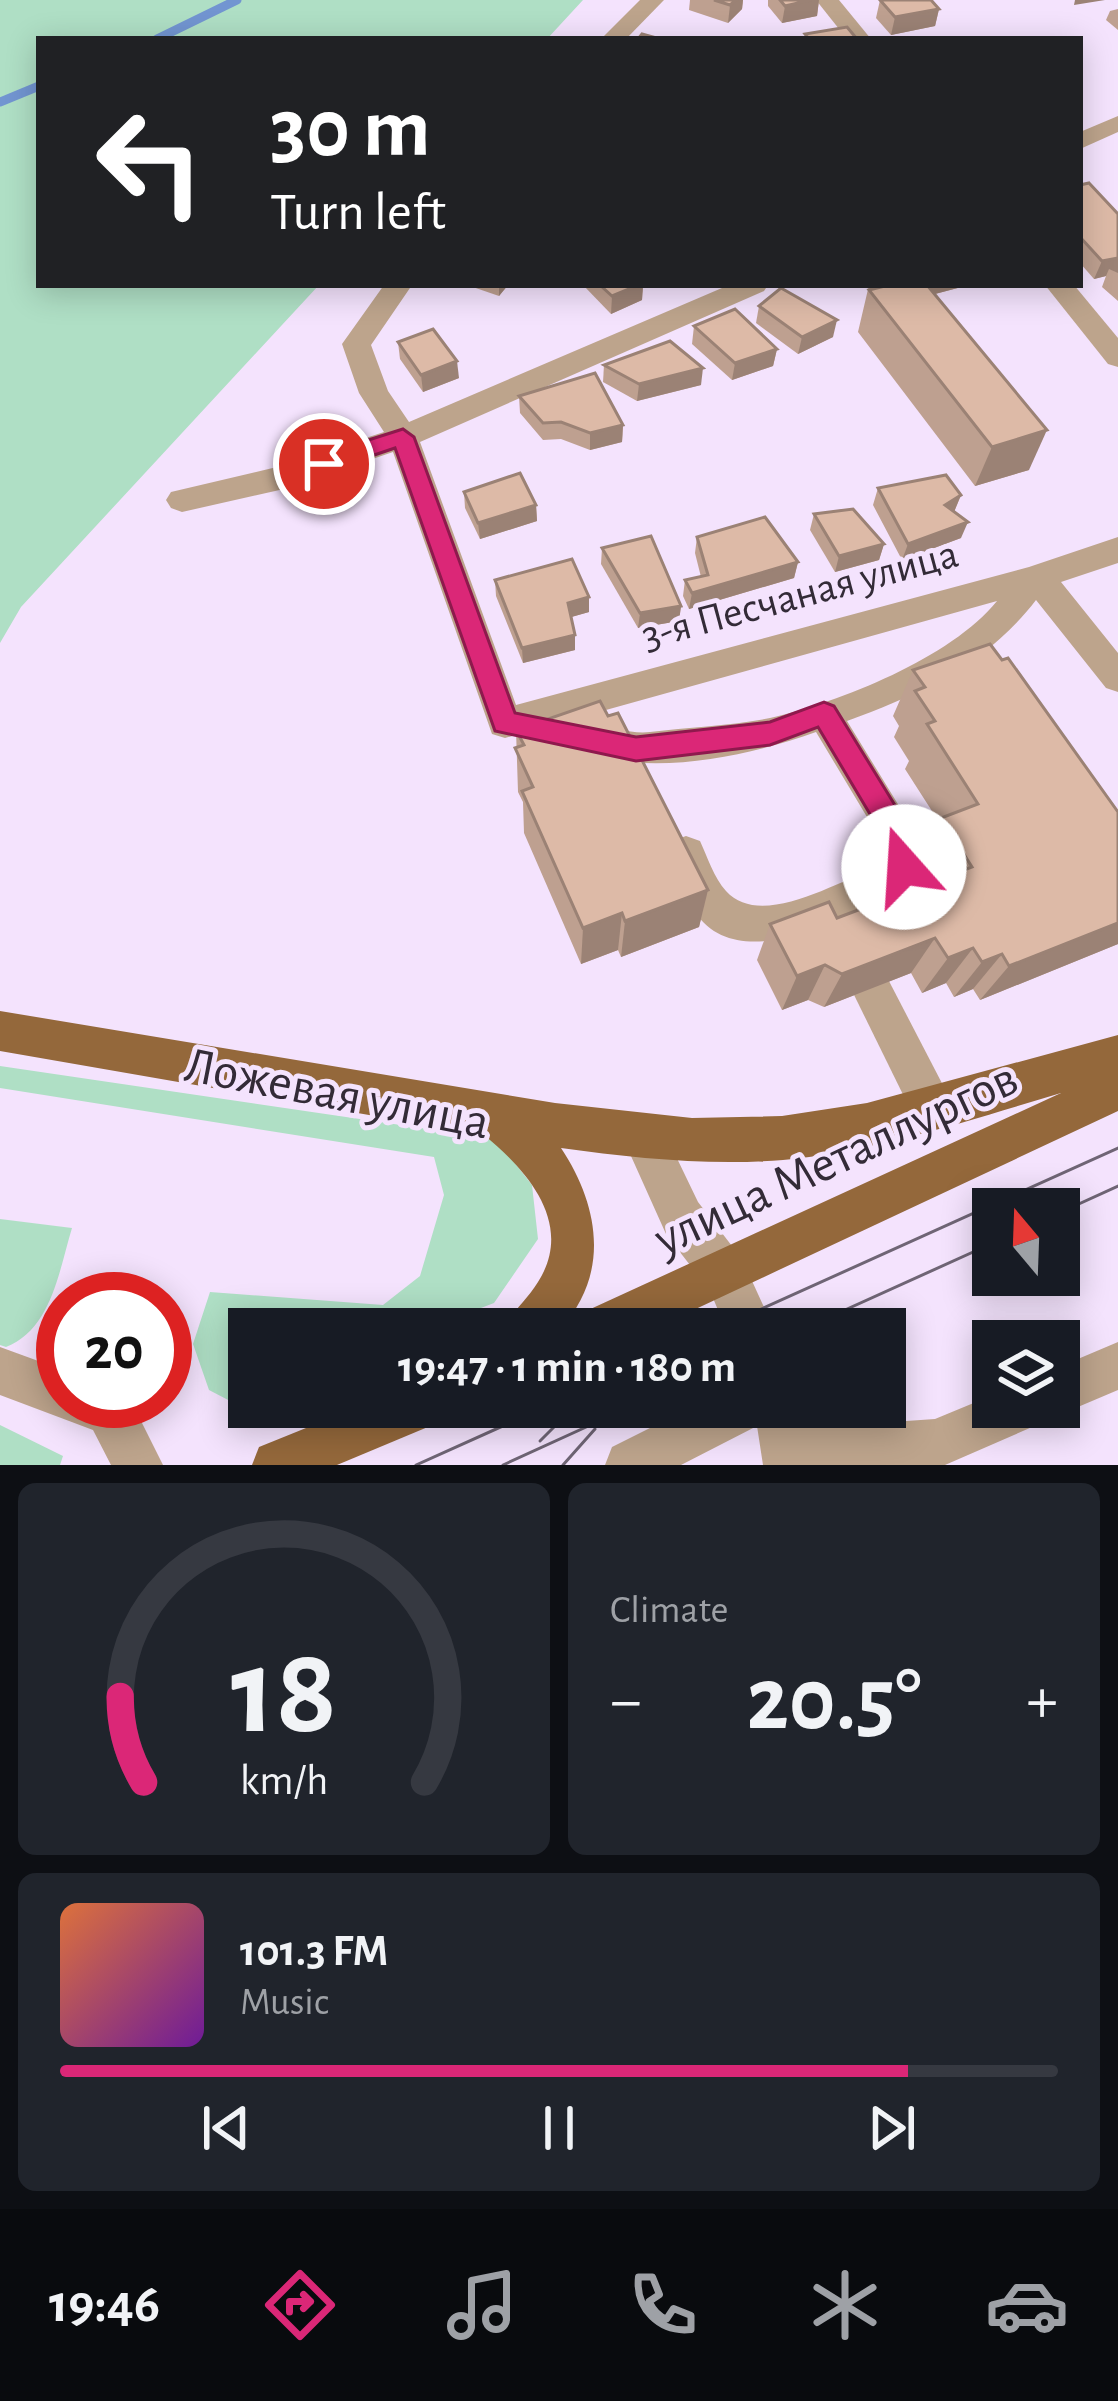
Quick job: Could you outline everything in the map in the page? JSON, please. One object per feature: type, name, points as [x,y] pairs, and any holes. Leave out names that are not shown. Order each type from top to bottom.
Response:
[{"type":"main road","name":"Ложевая улица","points":[[0,1031],[491,1114],[532,1141],[560,1178],[573,1216],[572,1263],[549,1308]]},
{"type":"main road","name":"улица Металлургов","points":[[491,1114],[644,1136],[782,1138],[932,1106],[1118,1056]]},
{"type":"main road","name":"улица Металлургов","points":[[650,1308],[1118,1089]]},
{"type":"main road","points":[[277,1465],[367,1428]]},
{"type":"street","points":[[616,36],[653,0]]},
{"type":"street","points":[[827,0],[857,36]]},
{"type":"street","points":[[1083,140],[1118,123]]},
{"type":"street","points":[[396,288],[356,344],[374,393],[403,437],[505,723],[636,749],[770,733],[912,683],[997,626],[1036,578],[1118,678]]},
{"type":"street","points":[[182,500],[284,477],[403,437],[747,288]]},
{"type":"street","points":[[1061,288],[1118,357]]},
{"type":"street","name":"3-я Песчаная улица","points":[[505,723],[1036,578],[1118,550]]},
{"type":"street","points":[[673,825],[710,902],[733,921],[764,927],[886,882],[904,867],[907,850],[824,714]]},
{"type":"street","points":[[636,749],[655,787]]},
{"type":"street","points":[[828,903],[932,1106]]},
{"type":"street","points":[[644,1136],[682,1218],[726,1275],[740,1308]]},
{"type":"street","points":[[1080,1382],[1118,1366]]},
{"type":"street","points":[[0,1370],[36,1384]]},
{"type":"street","points":[[118,1428],[138,1465]]},
{"type":"street","points":[[630,1465],[702,1428]]},
{"type":"street","points":[[785,1442],[936,1444],[973,1428]]},
{"type":"green space","points":[[0,0],[583,0],[550,36],[36,36],[36,288],[316,288],[21,607],[0,643]]},
{"type":"green space","points":[[0,1066],[496,1139],[532,1185],[538,1239],[494,1303],[481,1308],[228,1308],[228,1400],[209,1390],[193,1344],[210,1292],[383,1305],[420,1276],[444,1195],[434,1157],[0,1088]]},
{"type":"green space","points":[[0,1219],[72,1228],[60,1272],[36,1272],[36,1324],[22,1338],[6,1347],[0,1345]]},
{"type":"green space","points":[[0,1425],[63,1456],[60,1465],[0,1465]]},
{"type":"building","points":[[780,0],[811,0],[785,6]]},
{"type":"building","points":[[880,0],[931,0],[939,9],[895,17]]},
{"type":"building","points":[[847,27],[854,36],[807,36]]},
{"type":"building","points":[[1089,183],[1118,214],[1118,258],[1102,261],[1083,240],[1083,184]]},
{"type":"building","points":[[603,288],[632,288],[612,296]]},
{"type":"building","points":[[781,288],[837,320],[802,337],[759,306]]},
{"type":"building","points":[[929,288],[1047,430],[992,447],[869,290]]},
{"type":"building","points":[[735,309],[777,349],[735,363],[694,326]]},
{"type":"building","points":[[433,329],[457,361],[421,375],[398,342]]},
{"type":"building","points":[[670,341],[703,368],[639,384],[604,365]]},
{"type":"building","points":[[595,373],[623,425],[590,433],[561,422],[543,423],[519,396]]},
{"type":"building","points":[[520,473],[536,505],[478,523],[464,492]]},
{"type":"building","points":[[946,475],[961,495],[945,505],[968,522],[908,544],[878,488]]},
{"type":"building","points":[[853,509],[884,544],[839,556],[814,514]]},
{"type":"building","points":[[765,517],[798,562],[692,593],[685,580],[708,575],[697,537]]},
{"type":"building","points":[[651,536],[681,606],[640,613],[602,548]]},
{"type":"building","points":[[572,559],[589,597],[568,603],[575,635],[522,648],[495,580]]},
{"type":"building","points":[[990,644],[1002,660],[1008,658],[1118,812],[1118,923],[1009,966],[1002,954],[982,962],[973,948],[948,958],[935,938],[842,974],[825,965],[797,976],[770,924],[829,902],[837,918],[972,867],[941,818],[978,804],[927,724],[935,721],[915,691],[925,687],[913,670]]},
{"type":"building","points":[[600,701],[608,716],[618,713],[708,890],[625,921],[622,913],[583,928],[522,791],[533,787],[515,748],[524,745],[516,730]]},
{"type":"waterway","points":[[163,36],[237,0]]},
{"type":"waterway","points":[[0,102],[36,87]]},
{"type":"tram line","points":[[764,1308],[1118,1148]]},
{"type":"tram line","points":[[1080,1203],[1118,1186]]},
{"type":"tram line","points":[[849,1308],[972,1253]]},
{"type":"tram line","points":[[416,1465],[498,1428]]},
{"type":"tram line","points":[[540,1441],[553,1428]]},
{"type":"tram line","points":[[503,1465],[584,1428]]},
{"type":"tram line","points":[[563,1465],[595,1429]]},
{"type":"route","points":[[324,464],[403,437],[505,723],[636,749],[770,733],[824,714],[907,850],[904,867]]}]
